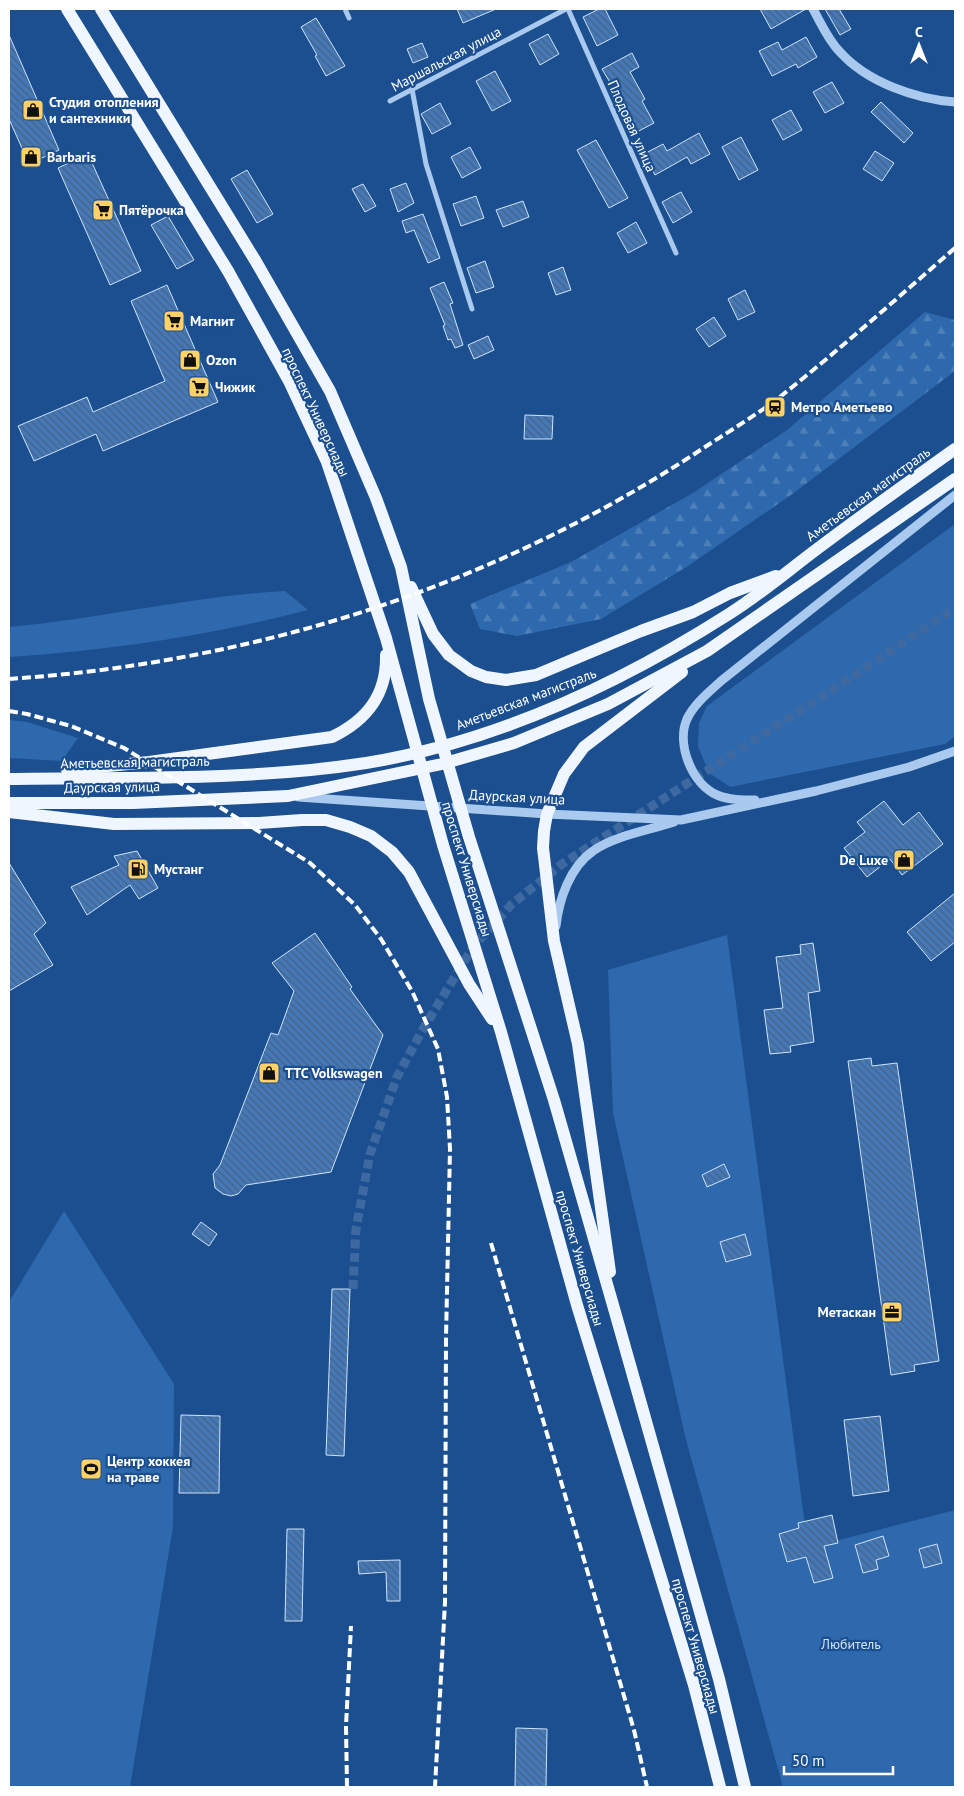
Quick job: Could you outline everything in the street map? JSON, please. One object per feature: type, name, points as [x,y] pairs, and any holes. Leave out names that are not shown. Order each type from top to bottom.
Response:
[{"type":"main road","name":"проспект Универсиады","points":[[67,9],[228,271],[289,381],[327,462],[386,638],[443,845],[501,1032],[577,1305],[694,1685],[720,1787]]},
{"type":"main road","name":"проспект Универсиады","points":[[101,9],[255,260],[330,391],[376,498],[401,567],[429,698],[469,837],[554,1100],[720,1679],[745,1787]]},
{"type":"main road","name":"Аметьевская магистраль","points":[[9,777],[245,775],[368,762],[435,748],[519,720],[620,678],[731,613],[955,449]]},
{"type":"main road","points":[[615,1312],[578,1044],[554,941],[543,848],[547,814],[564,774],[584,747],[707,651],[798,590],[955,479]]},
{"type":"main road","points":[[401,567],[433,634],[449,655],[471,671],[486,677],[506,680],[536,674],[693,612],[730,593],[792,570]]},
{"type":"main road","points":[[9,777],[148,762],[332,737],[351,728],[366,716],[376,700],[386,668],[386,638]]},
{"type":"main road","points":[[288,796],[442,764],[514,743],[608,704],[707,651]]},
{"type":"main road","name":"Даурская улица","points":[[9,803],[133,803],[288,796]]},
{"type":"main road","points":[[9,812],[114,824],[258,823],[326,820],[371,836],[392,852],[409,872],[470,984],[501,1032]]},
{"type":"street","points":[[344,9],[349,18]]},
{"type":"street","name":"Маршальская улица","points":[[390,102],[567,9]]},
{"type":"street","name":"Плодовая улица","points":[[567,9],[676,253]]},
{"type":"street","points":[[813,9],[838,50],[865,74],[908,92],[931,99],[955,102]]},
{"type":"street","points":[[412,89],[426,164],[472,309]]},
{"type":"street","points":[[768,801],[735,800],[716,794],[700,782],[693,771],[683,736],[687,718],[704,696],[721,681],[955,495]]},
{"type":"street","name":"Даурская улица","points":[[288,796],[547,814],[681,820],[909,767],[955,751]]},
{"type":"street","points":[[554,941],[563,892],[576,868],[593,851],[611,842],[681,820]]},
{"type":"green space","points":[[925,312],[955,320],[955,371],[791,495],[688,566],[601,619],[517,636],[480,629],[470,604],[571,562],[693,493],[787,430]]},
{"type":"green space","points":[[955,524],[955,736],[945,744],[730,787],[709,773],[698,746],[699,723],[707,706]]},
{"type":"green space","points":[[285,591],[308,610],[159,641],[9,657],[9,627],[78,619],[181,602]]},
{"type":"green space","points":[[9,720],[27,722],[78,738],[62,761],[9,758]]},
{"type":"green space","name":"Любитель","points":[[727,935],[808,1548],[955,1510],[955,1787],[783,1787],[686,1440],[613,1113],[608,970]]},
{"type":"green space","name":"Центр хоккея на траве","points":[[64,1211],[174,1384],[173,1527],[130,1787],[9,1787],[9,1302]]},
{"type":"building","points":[[457,9],[496,9],[463,23]]},
{"type":"building","points":[[599,9],[605,9],[618,35],[597,46],[583,17]]},
{"type":"building","points":[[760,9],[806,9],[771,29]]},
{"type":"building","points":[[825,9],[839,9],[851,29],[840,35]]},
{"type":"building","points":[[316,18],[345,66],[326,76],[315,56],[317,55],[301,27]]},
{"type":"building","points":[[548,34],[559,54],[540,65],[529,44]]},
{"type":"building","points":[[9,35],[59,150],[29,164],[9,119]]},
{"type":"building","points":[[806,37],[817,57],[798,68],[796,64],[772,76],[759,51],[778,42],[782,50]]},
{"type":"building","points":[[422,43],[428,57],[413,63],[407,49]]},
{"type":"building","points":[[632,53],[639,67],[630,72],[645,99],[642,101],[654,123],[635,133],[624,113],[627,111],[602,69]]},
{"type":"building","points":[[495,71],[511,101],[492,111],[476,81]]},
{"type":"building","points":[[832,82],[844,103],[825,113],[813,92]]},
{"type":"building","points":[[881,102],[913,133],[904,143],[871,112]]},
{"type":"building","points":[[440,103],[451,124],[432,134],[421,114]]},
{"type":"building","points":[[791,110],[802,130],[783,140],[772,120]]},
{"type":"building","points":[[699,133],[710,154],[691,164],[687,157],[655,175],[644,154],[663,144],[667,151]]},
{"type":"building","points":[[741,137],[758,170],[739,180],[722,147]]},
{"type":"building","points":[[596,140],[628,198],[609,208],[577,150]]},
{"type":"building","points":[[470,147],[481,168],[462,178],[451,157]]},
{"type":"building","points":[[875,151],[894,163],[882,181],[863,169]]},
{"type":"building","points":[[88,154],[141,271],[110,285],[58,168]]},
{"type":"building","points":[[247,170],[273,214],[257,223],[231,179]]},
{"type":"building","points":[[406,183],[414,203],[398,212],[390,189]]},
{"type":"building","points":[[363,184],[376,206],[365,212],[352,189]]},
{"type":"building","points":[[681,192],[692,212],[673,223],[662,202]]},
{"type":"building","points":[[476,196],[484,218],[461,226],[453,204]]},
{"type":"building","points":[[523,201],[529,217],[503,227],[496,210]]},
{"type":"building","points":[[423,214],[440,258],[428,263],[414,230],[406,233],[402,221]]},
{"type":"building","points":[[168,216],[194,260],[177,269],[151,225]]},
{"type":"building","points":[[636,222],[647,243],[628,253],[617,233]]},
{"type":"building","points":[[485,261],[494,287],[476,293],[467,268]]},
{"type":"building","points":[[563,267],[571,290],[556,295],[548,273]]},
{"type":"building","points":[[444,282],[453,303],[450,304],[463,345],[455,348],[451,339],[448,340],[443,326],[445,325],[430,288]]},
{"type":"building","points":[[167,285],[218,402],[103,451],[96,434],[34,461],[18,426],[87,397],[93,412],[165,381],[131,301]]},
{"type":"building","points":[[745,290],[755,312],[738,320],[728,299]]},
{"type":"building","points":[[714,317],[726,336],[709,347],[696,329]]},
{"type":"building","points":[[488,336],[494,350],[474,359],[468,345]]},
{"type":"building","points":[[525,415],[553,416],[552,439],[524,439]]},
{"type":"building","points":[[884,801],[903,825],[919,812],[943,844],[902,875],[890,859],[867,877],[844,848],[865,832],[857,822]]},
{"type":"building","points":[[137,851],[158,888],[139,899],[130,885],[87,915],[71,887],[119,865],[114,856]]},
{"type":"building","points":[[9,863],[46,923],[34,934],[53,965],[9,991]]},
{"type":"building","points":[[955,893],[955,942],[931,961],[907,932]]},
{"type":"building","points":[[315,933],[352,987],[350,989],[383,1035],[331,1172],[246,1185],[238,1194],[231,1196],[223,1194],[215,1188],[213,1174],[220,1165],[271,1033],[278,1035],[294,991],[272,963]]},
{"type":"building","points":[[813,943],[820,991],[808,993],[814,1042],[790,1046],[791,1052],[770,1054],[764,1010],[783,1008],[776,957],[801,954],[800,945]]},
{"type":"building","points":[[871,1058],[872,1066],[897,1063],[939,1361],[914,1365],[915,1371],[891,1375],[848,1061]]},
{"type":"building","points":[[724,1164],[730,1177],[707,1187],[702,1175]]},
{"type":"building","points":[[201,1222],[217,1234],[209,1246],[192,1234]]},
{"type":"building","points":[[745,1234],[751,1255],[726,1262],[720,1242]]},
{"type":"building","points":[[332,1289],[350,1289],[344,1456],[326,1455]]},
{"type":"building","points":[[181,1415],[220,1416],[219,1493],[179,1493]]},
{"type":"building","points":[[880,1416],[889,1491],[853,1496],[844,1420]]},
{"type":"building","points":[[832,1515],[838,1543],[824,1546],[833,1578],[814,1583],[806,1557],[787,1562],[779,1534],[799,1528],[798,1523]]},
{"type":"building","points":[[287,1529],[304,1529],[302,1621],[285,1621]]},
{"type":"building","points":[[883,1536],[889,1556],[876,1560],[878,1569],[863,1573],[855,1545]]},
{"type":"building","points":[[937,1544],[942,1563],[924,1568],[919,1549]]},
{"type":"building","points":[[400,1560],[400,1601],[387,1601],[386,1572],[359,1574],[358,1561]]},
{"type":"building","points":[[516,1728],[547,1729],[546,1787],[515,1787]]},
{"type":"tunnel","points":[[353,1289],[356,1229],[370,1154],[397,1077],[423,1029],[473,947],[512,904],[562,864],[843,683],[955,608]]},
{"type":"railway","points":[[9,679],[102,670],[193,655],[284,635],[372,609],[459,577],[543,540],[625,496],[705,447],[776,400],[955,248]]},
{"type":"railway","points":[[9,711],[71,726],[124,748],[310,863],[355,905],[381,939],[412,991],[438,1049],[447,1097],[450,1149],[446,1338],[445,1602],[435,1787]]},
{"type":"railway","points":[[491,1243],[634,1730],[647,1787]]},
{"type":"railway","points":[[347,1787],[346,1726],[351,1626]]},
{"type":"place","name":"Студия отопления и сантехники","points":[[33,110]]},
{"type":"place","name":"Barbaris","points":[[31,157]]},
{"type":"place","name":"Пятёрочка","points":[[103,210]]},
{"type":"place","name":"Магнит","points":[[174,321]]},
{"type":"place","name":"Ozon","points":[[190,360]]},
{"type":"place","name":"Чижик","points":[[199,387]]},
{"type":"place","name":"Метро Аметьево","points":[[775,407]]},
{"type":"place","name":"De Luxe","points":[[904,860]]},
{"type":"place","name":"Мустанг","points":[[138,869]]},
{"type":"place","name":"ТТС Volkswagen","points":[[269,1073]]},
{"type":"place","name":"Метаскан","points":[[892,1312]]},
{"type":"place","name":"Центр хоккея на траве","points":[[91,1469]]}]
